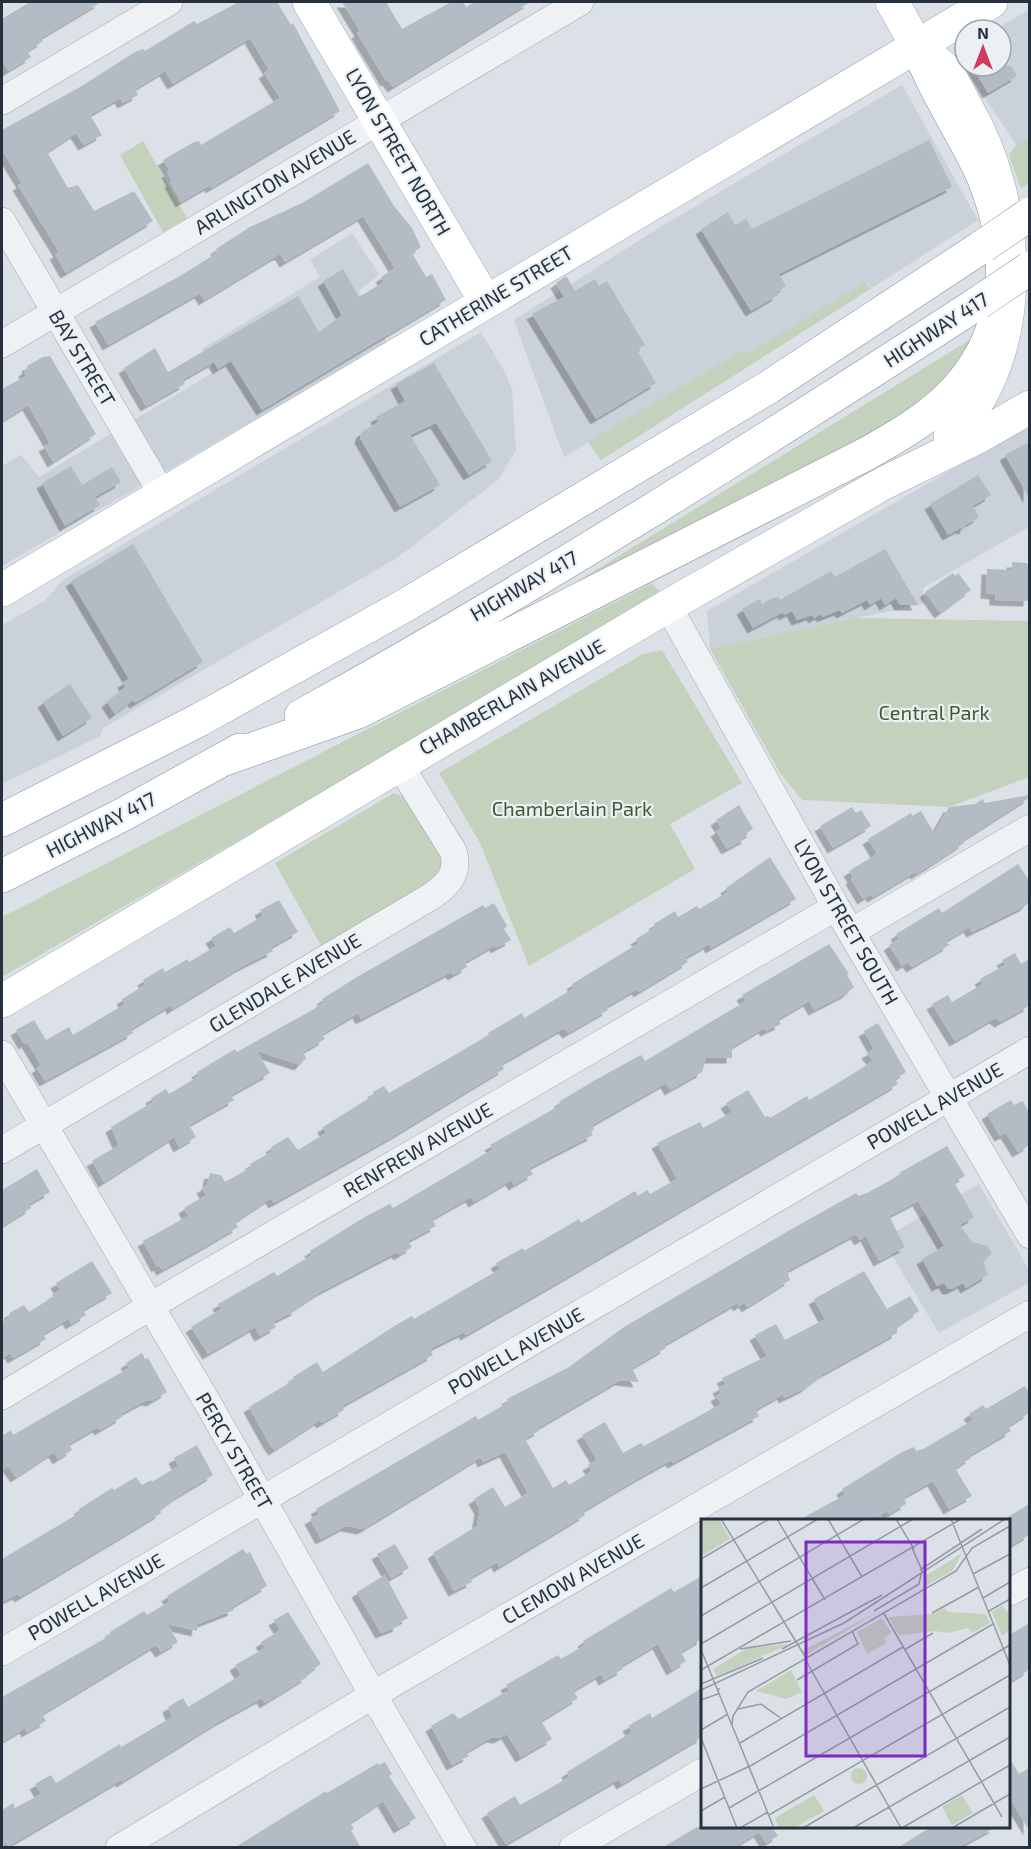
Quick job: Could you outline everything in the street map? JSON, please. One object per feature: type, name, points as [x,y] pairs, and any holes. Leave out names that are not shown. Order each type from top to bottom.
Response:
[{"type":"main road","name":"LYON STREET NORTH","points":[[309,2],[486,302]]},
{"type":"main road","points":[[222,760],[358,712],[868,453],[913,426],[948,399],[977,363],[996,320],[1002,292],[1003,243],[997,216],[981,172],[929,78],[918,46],[892,2]]},
{"type":"main road","name":"CATHERINE STREET","points":[[2,590],[991,2]]},
{"type":"main road","points":[[884,483],[969,422],[983,407],[995,390],[1009,359],[1021,297],[1021,251],[997,167],[973,117],[944,68],[918,46]]},
{"type":"main road","points":[[2,820],[199,720],[404,606],[769,387],[1029,214]]},
{"type":"main road","name":"HIGHWAY 417","points":[[2,876],[122,815],[222,760],[576,556],[728,464],[1029,268]]},
{"type":"main road","name":"CHAMBERLAIN AVENUE","points":[[2,1000],[668,606],[884,483],[978,437],[1029,407]]},
{"type":"main road","points":[[2,811],[47,796]]},
{"type":"street","points":[[2,101],[170,2]]},
{"type":"street","name":"ARLINGTON AVENUE","points":[[2,344],[580,2]]},
{"type":"street","name":"BAY STREET","points":[[2,221],[163,495]]},
{"type":"street","name":"LYON STREET SOUTH","points":[[668,606],[836,907],[1029,1235]]},
{"type":"street","name":"GLENDALE AVENUE","points":[[2,1150],[425,900],[450,882],[456,866],[453,851],[399,764]]},
{"type":"street","points":[[851,932],[1029,828]]},
{"type":"street","name":"RENFREW AVENUE","points":[[2,1396],[836,907]]},
{"type":"street","name":"POWELL AVENUE","points":[[2,1652],[1029,1050]]},
{"type":"street","name":"PERCY STREET","points":[[2,1056],[463,1848]]},
{"type":"street","name":"CLEMOW AVENUE","points":[[119,1848],[373,1695],[1029,1314]]},
{"type":"street","points":[[1010,1592],[1029,1581]]},
{"type":"street","points":[[573,1848],[701,1773]]},
{"type":"shaded area","points":[[1029,10],[1029,137],[1016,145],[972,78],[1013,78],[1013,19]]},
{"type":"shaded area","points":[[902,85],[978,220],[872,288],[868,284],[751,352],[746,350],[736,354],[564,457],[514,320],[665,224]]},
{"type":"shaded area","points":[[352,233],[379,274],[359,291],[387,343],[2,566],[2,466],[21,455],[39,477],[214,372],[202,349],[320,277],[310,260]]},
{"type":"shaded area","points":[[481,332],[506,374],[512,390],[516,450],[499,479],[397,558],[103,728],[100,736],[2,784],[2,625],[44,601],[63,580]]},
{"type":"shaded area","points":[[1029,425],[1029,527],[923,588],[924,604],[710,649],[707,611]]},
{"type":"shaded area","points":[[979,1184],[1029,1270],[1029,1283],[939,1333],[882,1239]]},
{"type":"green space","points":[[1029,137],[1029,183],[1021,189],[1009,155],[1016,145]]},
{"type":"green space","points":[[143,141],[187,218],[163,232],[120,155]]},
{"type":"green space","points":[[863,283],[872,288],[601,460],[588,442],[736,354],[746,350],[751,352]]},
{"type":"green space","points":[[973,338],[958,366],[934,393],[848,448],[557,594]]},
{"type":"green space","points":[[652,583],[662,595],[2,977],[2,917]]},
{"type":"green space","name":"Central Park","points":[[856,618],[1029,621],[1029,777],[949,807],[802,800],[780,773],[710,649]]},
{"type":"green space","name":"Chamberlain Park","points":[[662,650],[742,783],[670,824],[695,869],[529,966],[480,843],[439,773],[643,654]]},
{"type":"green space","points":[[394,793],[412,800],[445,864],[433,882],[321,946],[275,863]]},
{"type":"building","points":[[30,2],[101,2],[41,38],[43,41],[27,51],[31,57],[8,71],[2,60],[2,19]]},
{"type":"building","points":[[239,2],[277,2],[291,25],[293,23],[340,111],[211,188],[210,185],[181,202],[170,182],[172,181],[167,172],[170,171],[163,160],[194,142],[199,141],[201,145],[280,98],[264,73],[269,70],[250,38],[173,84],[165,71],[135,89],[138,95],[123,103],[120,98],[90,115],[102,135],[84,145],[76,133],[47,152],[68,188],[78,185],[94,211],[134,191],[153,221],[66,273],[55,254],[59,252],[18,185],[22,183],[2,150],[2,130],[80,87],[135,52],[143,49],[145,51],[194,21],[197,24]]},
{"type":"building","points":[[342,2],[386,2],[402,29],[451,2],[463,2],[466,7],[475,2],[530,2],[393,87],[388,80],[386,81],[357,33],[360,31]]},
{"type":"building","points":[[1013,69],[1017,76],[988,93],[979,78],[1013,78]]},
{"type":"building","points":[[929,140],[952,187],[779,274],[786,286],[777,292],[778,295],[751,311],[701,229],[728,212],[735,225],[746,219],[752,229]]},
{"type":"building","points":[[368,163],[394,206],[412,228],[421,247],[412,253],[426,277],[432,274],[446,300],[262,410],[231,361],[218,369],[214,362],[182,380],[185,384],[146,406],[124,368],[155,348],[168,372],[298,296],[319,332],[342,315],[323,281],[343,269],[359,297],[384,282],[381,277],[395,268],[363,216],[285,262],[281,255],[278,255],[204,300],[200,293],[108,345],[95,322],[180,276],[212,256],[217,252],[216,249],[250,227],[304,202]]},
{"type":"building","points":[[566,276],[575,291],[595,279],[599,286],[607,281],[645,345],[637,350],[656,383],[596,419],[532,314],[564,297],[556,283]]},
{"type":"building","points":[[50,356],[96,434],[53,462],[44,446],[50,443],[28,405],[2,421],[2,389],[26,376],[24,371],[28,368],[27,366],[43,357]]},
{"type":"building","points":[[434,363],[492,461],[469,475],[436,423],[410,435],[440,485],[400,507],[360,438],[362,432],[378,422],[376,417],[405,401],[396,384]]},
{"type":"building","points":[[1029,442],[1029,498],[1005,455]]},
{"type":"building","points":[[71,466],[82,485],[112,467],[121,482],[95,497],[100,505],[65,526],[42,483]]},
{"type":"building","points":[[978,475],[991,495],[973,506],[979,517],[966,525],[965,529],[961,528],[948,535],[930,504]]},
{"type":"building","points":[[133,544],[203,662],[135,703],[133,700],[115,714],[107,702],[125,687],[123,682],[129,679],[71,581]]},
{"type":"building","points":[[885,549],[918,605],[900,605],[896,598],[885,605],[881,598],[870,605],[867,600],[842,613],[840,610],[822,617],[821,614],[814,618],[812,615],[797,620],[792,611],[784,615],[783,612],[753,628],[742,609],[760,599],[762,604],[772,598],[779,597],[780,600],[831,571],[835,577]]},
{"type":"building","points":[[1012,562],[1027,563],[1029,601],[995,600],[995,594],[986,593],[987,569],[1012,570]]},
{"type":"building","points":[[953,573],[955,576],[958,573],[971,590],[940,613],[925,592]]},
{"type":"building","points":[[70,684],[92,718],[63,736],[43,702]]},
{"type":"building","points":[[1029,795],[1029,798],[963,840],[964,843],[931,865],[873,897],[871,894],[863,899],[851,879],[853,877],[849,871],[877,854],[868,839],[911,813],[912,816],[921,811],[934,833],[949,807],[975,804],[983,799],[985,803]]},
{"type":"building","points":[[739,805],[753,829],[745,834],[747,838],[727,849],[716,831],[721,828],[716,820]]},
{"type":"building","points":[[852,807],[856,813],[861,810],[871,826],[833,848],[820,826]]},
{"type":"building","points":[[770,857],[796,899],[711,948],[709,944],[685,958],[688,962],[639,992],[637,989],[606,1007],[608,1010],[568,1033],[564,1028],[501,1064],[504,1069],[392,1137],[274,1203],[271,1198],[235,1222],[238,1227],[204,1247],[162,1270],[159,1265],[157,1267],[143,1241],[188,1216],[184,1208],[206,1195],[202,1188],[207,1185],[210,1173],[221,1175],[225,1182],[252,1167],[250,1164],[273,1151],[271,1147],[288,1137],[298,1150],[326,1133],[323,1127],[374,1095],[373,1092],[384,1086],[389,1093],[489,1035],[488,1033],[522,1013],[524,1018],[574,988],[572,984],[639,943],[636,939],[656,927],[654,924],[675,911],[678,917],[697,906],[699,909],[728,892],[726,888]]},
{"type":"building","points":[[1018,864],[1029,880],[1029,902],[1025,906],[972,932],[969,927],[946,941],[949,945],[912,967],[908,962],[902,966],[889,945],[899,939],[896,934],[939,908],[942,913]]},
{"type":"building","points":[[279,900],[298,932],[271,947],[273,951],[241,967],[172,1009],[171,1005],[131,1029],[133,1033],[45,1081],[37,1068],[41,1065],[27,1042],[24,1044],[16,1030],[34,1020],[46,1040],[69,1027],[73,1035],[125,1004],[122,999],[145,985],[143,980],[163,968],[165,972],[188,959],[189,962],[216,946],[211,938],[230,927],[234,933],[263,916],[260,910]]},
{"type":"building","points":[[494,903],[507,926],[504,929],[511,940],[496,948],[495,945],[465,962],[467,967],[453,975],[451,972],[361,1019],[358,1013],[322,1034],[325,1039],[303,1052],[306,1058],[300,1065],[257,1051],[270,1073],[231,1095],[234,1100],[189,1125],[196,1137],[179,1147],[174,1137],[104,1182],[92,1161],[119,1145],[111,1127],[153,1102],[151,1098],[166,1089],[169,1094],[199,1076],[197,1072],[235,1049],[237,1052],[314,1009],[324,1002],[322,999],[357,977],[483,905],[485,908]]},
{"type":"building","points":[[829,944],[849,974],[847,975],[854,987],[847,993],[814,1010],[809,1001],[778,1019],[781,1024],[766,1031],[764,1028],[732,1047],[732,1058],[706,1058],[702,1072],[670,1090],[666,1083],[592,1125],[593,1135],[529,1168],[533,1174],[514,1185],[511,1180],[474,1202],[471,1197],[432,1219],[436,1226],[408,1241],[412,1247],[399,1255],[397,1252],[320,1292],[296,1308],[297,1310],[273,1322],[276,1327],[260,1336],[255,1327],[208,1354],[191,1327],[221,1309],[218,1304],[274,1272],[277,1276],[312,1255],[310,1251],[368,1215],[390,1204],[393,1208],[493,1149],[490,1145],[559,1106],[560,1101],[597,1079],[641,1055],[645,1061],[746,1001],[742,995]]},
{"type":"building","points":[[1015,953],[1021,964],[1029,959],[1029,1006],[1000,1022],[995,1018],[955,1041],[932,1004],[948,995],[952,1002],[983,984],[980,979],[1005,965],[1002,960]]},
{"type":"building","points":[[878,1023],[906,1072],[895,1079],[898,1084],[466,1335],[464,1332],[430,1349],[433,1355],[342,1406],[344,1410],[322,1423],[320,1420],[274,1450],[269,1443],[249,1407],[294,1380],[293,1377],[317,1362],[323,1372],[396,1325],[412,1316],[414,1319],[500,1269],[496,1263],[523,1248],[524,1251],[579,1219],[581,1223],[635,1191],[638,1196],[647,1190],[650,1194],[677,1179],[657,1143],[700,1122],[703,1128],[732,1112],[726,1103],[748,1090],[765,1117],[770,1118],[807,1096],[809,1100],[838,1083],[873,1061],[867,1053],[874,1049],[864,1031]]},
{"type":"building","points":[[1011,1100],[1014,1105],[1023,1101],[1029,1113],[1029,1145],[1018,1152],[1006,1133],[1000,1136],[987,1114]]},
{"type":"building","points":[[947,1146],[965,1176],[954,1182],[974,1217],[960,1225],[972,1242],[987,1246],[992,1253],[983,1261],[988,1275],[966,1288],[963,1283],[952,1289],[948,1289],[944,1283],[937,1286],[922,1259],[944,1246],[918,1201],[889,1216],[905,1247],[879,1261],[866,1236],[860,1240],[856,1234],[787,1271],[790,1280],[747,1307],[744,1302],[739,1306],[737,1303],[664,1345],[666,1348],[632,1368],[639,1382],[620,1380],[538,1428],[540,1430],[525,1439],[553,1488],[566,1480],[569,1485],[592,1471],[588,1465],[597,1460],[582,1435],[605,1422],[623,1453],[641,1443],[644,1446],[721,1404],[716,1396],[721,1393],[718,1388],[726,1384],[722,1378],[767,1356],[755,1335],[776,1324],[785,1340],[825,1319],[814,1299],[864,1271],[887,1309],[910,1296],[919,1311],[897,1326],[897,1333],[823,1374],[805,1388],[784,1398],[783,1394],[755,1410],[759,1416],[673,1463],[671,1460],[642,1476],[583,1511],[585,1515],[499,1567],[497,1562],[470,1578],[472,1582],[454,1591],[433,1553],[477,1526],[480,1509],[474,1499],[493,1487],[505,1507],[528,1493],[505,1452],[483,1462],[481,1457],[363,1529],[346,1526],[321,1539],[310,1519],[319,1514],[316,1509],[476,1416],[478,1420],[509,1402],[507,1399],[569,1367],[624,1327],[783,1234],[856,1193],[858,1196],[867,1193]]},
{"type":"building","points":[[37,1169],[50,1192],[29,1204],[31,1208],[2,1226],[2,1190]]},
{"type":"building","points":[[92,1261],[112,1293],[83,1310],[86,1315],[71,1324],[68,1319],[43,1334],[46,1339],[13,1358],[10,1353],[2,1358],[2,1322],[11,1316],[9,1313],[24,1305],[29,1312],[53,1297],[52,1295],[60,1290],[56,1283]]},
{"type":"building","points":[[142,1353],[145,1359],[148,1358],[167,1392],[120,1414],[122,1417],[100,1430],[98,1427],[69,1444],[72,1450],[58,1459],[54,1452],[16,1477],[8,1466],[2,1470],[2,1436],[11,1430],[13,1435],[129,1368],[126,1363]]},
{"type":"building","points":[[1025,1386],[1029,1393],[1029,1413],[1008,1426],[1011,1431],[970,1455],[971,1458],[955,1468],[972,1496],[949,1509],[933,1481],[904,1497],[906,1504],[889,1514],[887,1511],[873,1519],[801,1519],[845,1495],[842,1489],[902,1452],[914,1447],[916,1451],[923,1449],[973,1420],[969,1414],[983,1405],[986,1409]]},
{"type":"building","points":[[197,1445],[213,1475],[178,1496],[160,1510],[161,1513],[118,1539],[20,1597],[18,1594],[2,1602],[2,1559],[81,1512],[79,1509],[112,1488],[114,1490],[136,1477],[142,1485],[151,1480],[152,1482],[178,1466],[174,1458]]},
{"type":"building","points":[[1029,1504],[1029,1535],[1010,1546],[1010,1519],[1008,1517]]},
{"type":"building","points":[[395,1544],[409,1568],[391,1578],[377,1554]]},
{"type":"building","points":[[243,1549],[247,1554],[250,1552],[267,1586],[232,1607],[234,1610],[198,1624],[197,1631],[167,1624],[178,1642],[161,1652],[156,1645],[42,1714],[46,1721],[27,1732],[25,1728],[2,1742],[2,1697],[111,1635],[110,1632],[144,1611],[147,1615],[170,1601],[167,1596]]},
{"type":"building","points":[[385,1575],[408,1618],[398,1623],[399,1626],[381,1633],[357,1592]]},
{"type":"building","points":[[701,1577],[701,1640],[681,1652],[686,1661],[672,1670],[658,1644],[621,1666],[623,1669],[604,1680],[601,1674],[573,1691],[578,1698],[541,1721],[552,1739],[521,1757],[507,1734],[499,1738],[492,1737],[466,1752],[469,1756],[452,1765],[431,1726],[453,1713],[459,1719],[509,1690],[506,1685],[558,1655],[561,1659],[585,1645],[583,1641],[671,1588],[674,1592]]},
{"type":"building","points":[[288,1612],[321,1664],[305,1675],[307,1677],[265,1703],[262,1698],[220,1721],[122,1782],[121,1780],[9,1846],[7,1843],[2,1846],[2,1810],[13,1803],[15,1808],[41,1794],[35,1784],[51,1775],[56,1783],[120,1744],[121,1747],[172,1717],[168,1707],[183,1698],[188,1707],[241,1675],[235,1665],[265,1648],[261,1642],[280,1630],[274,1620]]},
{"type":"building","points":[[1029,1623],[1029,1670],[1010,1682],[1010,1635]]},
{"type":"building","points":[[701,1689],[701,1738],[622,1784],[619,1779],[506,1844],[487,1813],[515,1796],[520,1805],[545,1791],[569,1777],[567,1772],[632,1732],[628,1726],[650,1713],[652,1718]]},
{"type":"building","points":[[1010,1759],[1019,1774],[1029,1768],[1029,1830],[1010,1799]]},
{"type":"building","points":[[385,1762],[392,1774],[389,1776],[416,1818],[399,1828],[383,1801],[350,1823],[354,1829],[351,1830],[361,1848],[234,1848],[326,1791],[327,1793],[378,1763],[379,1765]]},
{"type":"building","points":[[697,1827],[773,1828],[778,1836],[766,1843],[759,1832],[733,1848],[662,1848]]},
{"type":"building","points":[[929,1828],[994,1828],[957,1848],[897,1848]]}]
